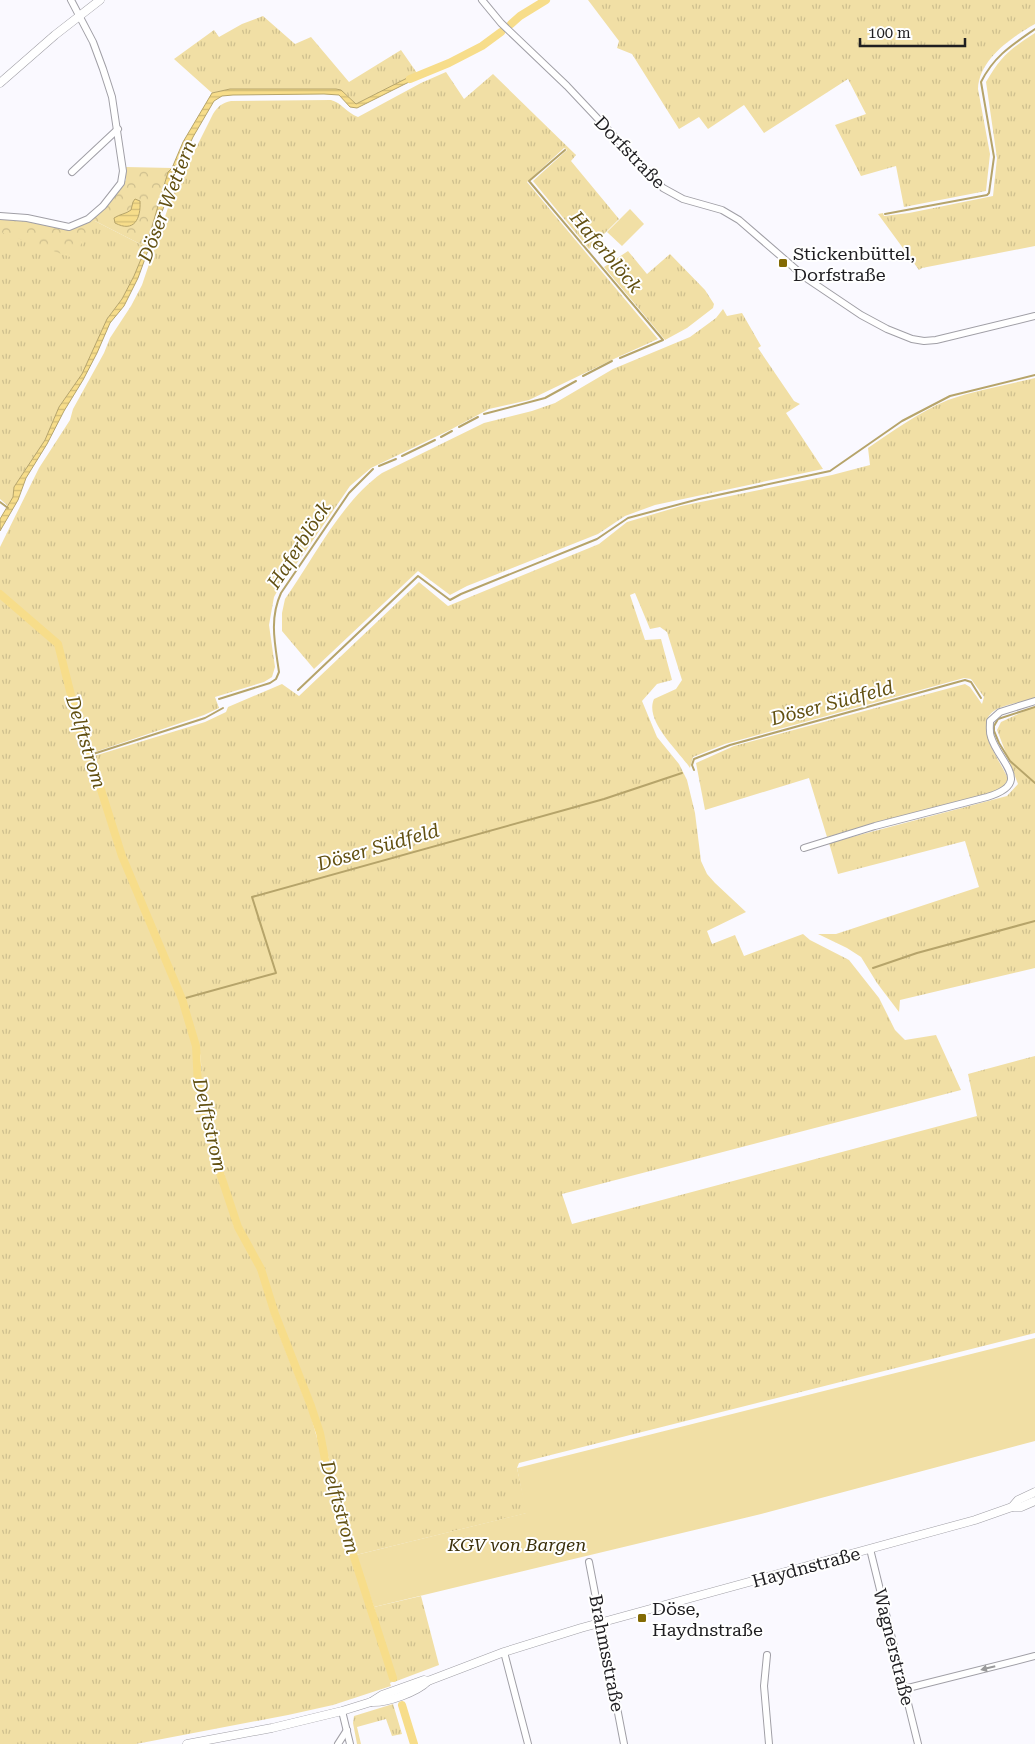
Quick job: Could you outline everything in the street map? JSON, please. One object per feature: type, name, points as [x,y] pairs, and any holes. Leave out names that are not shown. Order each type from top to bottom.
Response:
[{"type":"street","points":[[0,216],[27,218],[69,227],[88,219],[104,206],[121,183],[123,171],[112,97],[93,42],[71,0]]},
{"type":"street","points":[[0,84],[48,41],[100,0]]},
{"type":"street","name":"Dorfstraße","points":[[482,0],[500,23],[567,86],[663,188],[683,199],[722,210],[739,220],[806,278],[861,316],[912,339],[931,341],[1035,316]]},
{"type":"street","points":[[72,172],[118,130]]},
{"type":"street","points":[[804,848],[857,831],[999,794],[1010,784],[1011,772],[991,738],[990,721],[1000,712],[1035,702]]},
{"type":"street","name":"Haydnstraße","points":[[1012,1507],[1018,1500],[1035,1492]]},
{"type":"street","name":"Haydnstraße","points":[[187,1744],[272,1728],[342,1711],[504,1652],[600,1623],[975,1520],[1012,1507],[1021,1507],[1035,1501]]},
{"type":"street","name":"Wagnerstraße","points":[[870,1549],[918,1744]]},
{"type":"street","name":"Brahmsstraße","points":[[589,1562],[624,1744]]},
{"type":"street","points":[[504,1652],[528,1744]]},
{"type":"street","points":[[767,1655],[764,1686],[769,1744]]},
{"type":"street","points":[[904,1688],[1035,1656]]},
{"type":"street","points":[[342,1711],[350,1744]]},
{"type":"street","points":[[338,1744],[347,1730]]},
{"type":"green space","points":[[588,0],[1035,0],[1035,24],[998,50],[984,68],[980,78],[978,89],[990,154],[986,191],[904,207],[896,166],[861,176],[835,125],[866,114],[848,79],[764,133],[744,105],[708,129],[699,117],[679,129],[632,54],[617,48],[619,41]]},
{"type":"green space","points":[[263,16],[295,44],[311,37],[349,82],[401,50],[417,73],[356,104],[341,90],[336,89],[230,89],[212,93],[174,59],[214,30],[219,37],[242,24]]},
{"type":"green space","points":[[1035,33],[1035,246],[919,270],[878,214],[883,213],[884,216],[909,213],[993,196],[997,158],[986,82],[996,66],[1007,54]]},
{"type":"green space","points":[[446,72],[464,99],[493,74],[576,155],[571,161],[619,219],[589,249],[533,181],[567,150],[564,148],[527,182],[658,339],[529,400],[489,409],[371,468],[350,486],[283,581],[274,597],[269,625],[275,667],[272,677],[264,682],[215,697],[219,708],[204,715],[92,753],[84,738],[59,641],[0,590],[0,547],[39,468],[70,420],[73,409],[104,353],[110,338],[142,285],[172,196],[213,114],[220,105],[231,101],[331,100],[358,117],[421,83]]},
{"type":"green space","points":[[126,167],[172,168],[165,180],[146,247],[95,221],[73,258],[0,232],[0,217],[27,220],[69,229],[89,220],[126,180]]},
{"type":"green space","points":[[630,209],[644,224],[622,246],[607,232]]},
{"type":"green space","points":[[95,221],[146,247],[122,299],[107,319],[82,374],[59,407],[45,440],[14,487],[13,497],[8,506],[0,499],[0,232]]},
{"type":"green space","points":[[628,251],[647,274],[670,254],[705,290],[714,304],[713,308],[687,328],[665,340],[604,267]]},
{"type":"green space","points":[[723,309],[727,316],[742,313],[761,346],[758,348],[794,401],[800,404],[786,413],[823,469],[655,505],[625,516],[598,534],[467,586],[450,595],[418,571],[314,669],[282,631],[282,613],[285,599],[341,515],[367,485],[382,473],[484,423],[555,403],[613,369],[690,337],[716,318]]},
{"type":"green space","points":[[1035,378],[1035,698],[1001,707],[989,715],[986,723],[987,733],[994,753],[1008,779],[1003,788],[994,793],[827,837],[809,778],[705,810],[696,763],[734,746],[965,684],[970,687],[982,704],[984,697],[971,679],[964,678],[725,744],[693,757],[690,768],[658,726],[652,708],[654,699],[676,689],[682,680],[667,632],[660,627],[650,629],[635,593],[630,595],[645,640],[661,639],[672,680],[657,684],[642,701],[657,737],[679,764],[687,780],[695,813],[701,861],[707,874],[746,912],[707,931],[712,944],[735,935],[744,956],[803,934],[810,940],[849,960],[879,998],[895,1030],[905,1040],[936,1035],[961,1090],[562,1194],[572,1224],[977,1116],[968,1074],[1035,1056],[1035,1333],[519,1463],[517,1468],[527,1513],[356,1555],[314,1406],[276,1313],[264,1270],[240,1225],[229,1192],[200,1083],[201,1058],[196,1035],[122,847],[94,756],[205,722],[226,712],[228,707],[282,684],[299,696],[419,582],[448,606],[599,544],[627,522],[681,506],[832,475],[870,465],[868,448],[927,410],[959,396]]},
{"type":"green space","points":[[0,596],[56,644],[79,737],[89,756],[111,830],[179,1000],[195,1053],[195,1086],[204,1112],[220,1183],[234,1226],[260,1274],[272,1316],[310,1413],[349,1553],[392,1682],[390,1683],[391,1686],[333,1705],[136,1744],[0,1744]]},
{"type":"green space","points":[[1035,706],[1035,968],[900,1000],[899,1012],[877,983],[861,957],[818,934],[836,934],[979,887],[965,841],[838,874],[829,843],[1007,796],[1018,784],[997,730],[1001,722]]},
{"type":"green space","name":"KGV von Bargen","points":[[1035,1338],[1035,1441],[757,1515],[374,1607],[356,1555],[526,1513],[517,1468]]},
{"type":"green space","points":[[421,1596],[439,1665],[394,1682],[374,1607]]},
{"type":"green space","points":[[393,1704],[402,1734],[392,1736],[386,1719],[357,1727],[361,1744],[357,1744],[353,1723],[354,1716]]},
{"type":"shaded area","points":[[417,73],[419,77],[357,108],[350,107],[339,95],[324,94],[233,95],[222,96],[214,101],[193,137],[175,176],[138,278],[124,306],[110,323],[83,380],[26,478],[18,500],[0,531],[0,519],[13,497],[14,487],[45,440],[59,407],[82,374],[107,319],[122,299],[134,276],[146,247],[168,172],[172,168],[183,142],[212,93],[230,89],[336,89],[341,90],[356,104]]},
{"type":"shaded area","points":[[135,199],[140,201],[138,219],[132,225],[127,226],[115,223],[114,218],[131,210]]},
{"type":"waterway","name":"Döser Wettern","points":[[511,24],[520,16],[546,0]]},
{"type":"waterway","points":[[885,214],[987,195],[989,193],[994,157],[981,82],[998,58],[1035,29]]},
{"type":"waterway","name":"Döser Wettern","points":[[410,79],[449,63],[482,46],[501,32]]},
{"type":"waterway","name":"Haferblöck","points":[[565,150],[529,181],[663,340],[620,358]]},
{"type":"waterway","name":"Haferblöck","points":[[583,376],[612,361]]},
{"type":"waterway","points":[[298,690],[418,576],[450,600],[597,539],[628,518],[699,499],[830,471],[902,421],[950,396],[1035,375]]},
{"type":"waterway","name":"Haferblöck","points":[[484,414],[545,398],[576,381]]},
{"type":"waterway","name":"Haferblöck","points":[[459,427],[478,417]]},
{"type":"waterway","name":"Haferblöck","points":[[441,437],[452,431]]},
{"type":"waterway","name":"Haferblöck","points":[[402,456],[435,440]]},
{"type":"waterway","name":"Haferblöck","points":[[379,466],[396,459]]},
{"type":"waterway","name":"Haferblöck","points":[[219,699],[270,683],[276,679],[279,672],[274,622],[277,603],[281,593],[349,493],[373,469]]},
{"type":"waterway","points":[[0,502],[8,508]]},
{"type":"waterway","name":"Delftstrom","points":[[0,594],[58,644],[82,738],[90,755],[122,856],[182,999],[196,1046],[198,1086],[212,1135],[219,1170],[238,1227],[261,1269],[275,1314],[311,1406],[320,1433],[327,1470],[340,1514],[393,1678]]},
{"type":"waterway","name":"Döser Südfeld","points":[[694,770],[692,765],[694,759],[730,745],[965,680],[971,682],[981,698]]},
{"type":"waterway","points":[[1035,707],[998,719],[994,726],[999,743],[1010,761],[1035,783]]},
{"type":"waterway","points":[[90,755],[205,718],[223,708]]},
{"type":"waterway","name":"Döser Südfeld","points":[[182,999],[276,973],[252,897],[604,799],[682,773]]},
{"type":"waterway","points":[[873,968],[917,953],[1035,921]]},
{"type":"waterway","name":"Delftstrom","points":[[402,1705],[414,1744]]},
{"type":"place","name":"Stickenbüttel, Dorfstraße","points":[[783,263]]},
{"type":"place","name":"Döse, Haydnstraße","points":[[642,1618]]}]
